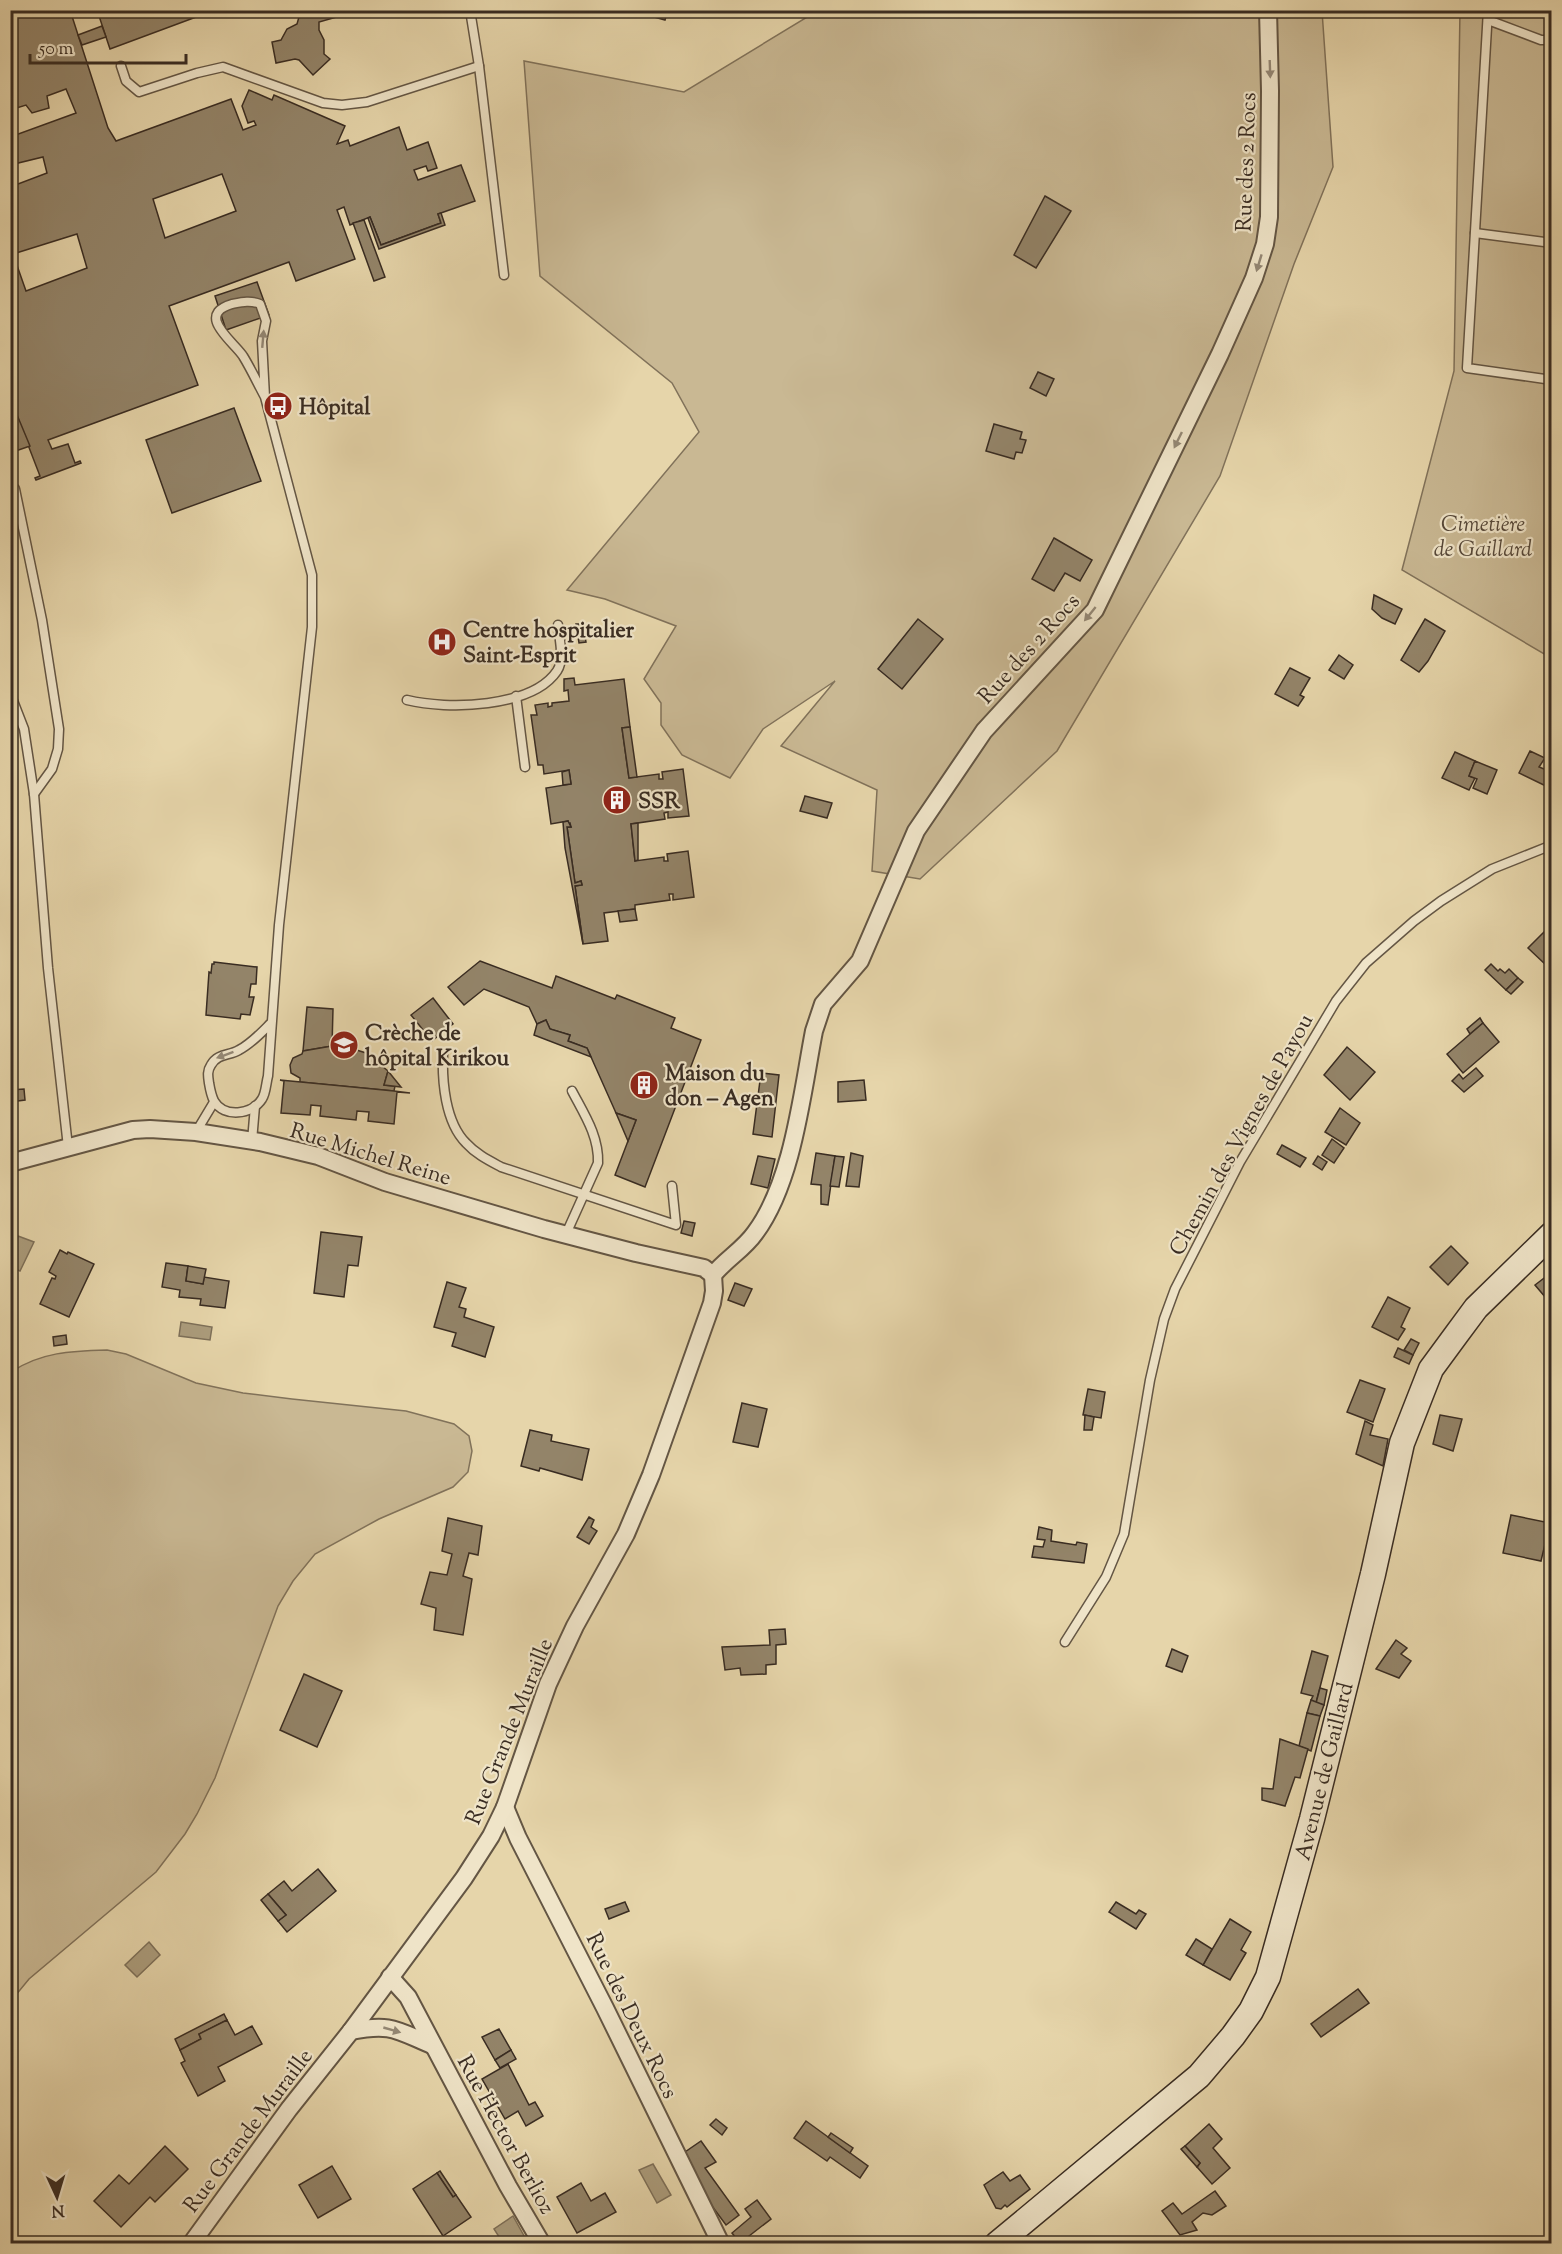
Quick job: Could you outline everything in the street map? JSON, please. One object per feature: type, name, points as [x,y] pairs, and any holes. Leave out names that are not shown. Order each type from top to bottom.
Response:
[{"type":"street","name":"Rue des 2 Rocs","points":[[713,1275],[755,1234],[774,1200],[792,1144],[819,1013],[823,1004],[860,961],[916,831],[984,731],[1095,610],[1220,354],[1254,278],[1265,244],[1269,218],[1268,10]]},
{"type":"street","name":"Rue Michel Reine","points":[[10,1163],[133,1130],[196,1132],[252,1141],[318,1156],[385,1182],[566,1234],[704,1268],[713,1275]]},
{"type":"street","name":"Avenue de Gaillard","points":[[997,2244],[1199,2076],[1251,2011],[1268,1977],[1312,1819],[1373,1574],[1402,1443],[1431,1369],[1476,1308],[1551,1234]]},
{"type":"street","name":"Rue Grande Muraille","points":[[191,2244],[289,2109],[351,2031],[464,1878],[491,1836],[505,1807],[548,1684],[575,1626],[626,1534],[651,1475],[712,1303],[713,1275]]},
{"type":"street","name":"Rue des Deux Rocs","points":[[505,1807],[518,1838],[721,2244]]},
{"type":"street","name":"Rue Hector Berlioz","points":[[390,1977],[408,1998],[508,2186],[542,2244]]},
{"type":"street","name":"Rue Hector Berlioz","points":[[351,2031],[389,2027],[432,2045]]},
{"type":"lane","points":[[470,10],[480,66],[504,275]]},
{"type":"lane","points":[[1551,40],[1541,40],[1488,15],[1467,368],[1551,380]]},
{"type":"lane","points":[[121,66],[126,81],[139,92],[223,67],[323,103],[342,105],[367,102],[480,66]]},
{"type":"lane","points":[[1475,232],[1551,243]]},
{"type":"lane","points":[[265,397],[244,358],[219,329],[218,315],[220,309],[224,307],[239,302],[253,301],[260,304],[264,312],[266,321],[262,341],[265,397],[302,536],[313,588],[312,627],[279,925],[271,1023],[265,1092],[255,1106],[242,1112],[222,1109],[214,1102],[210,1092],[207,1074],[210,1066],[216,1058],[237,1051],[253,1041],[271,1023]]},
{"type":"lane","points":[[10,489],[15,489],[42,620],[59,729],[58,749],[52,769],[34,794]]},
{"type":"lane","points":[[407,700],[423,704],[458,706],[495,703],[542,685],[558,670],[562,658],[558,625]]},
{"type":"lane","points":[[10,693],[24,729],[34,794],[48,968],[68,1147]]},
{"type":"lane","points":[[516,696],[525,766]]},
{"type":"lane","name":"Chemin des Vignes de Payou","points":[[1065,1642],[1106,1577],[1124,1534],[1150,1380],[1164,1319],[1175,1289],[1240,1162],[1336,1001],[1366,963],[1414,921],[1492,869],[1551,845]]},
{"type":"lane","points":[[443,1054],[442,1066],[453,1124],[463,1141],[477,1154],[501,1167],[676,1225],[672,1186]]},
{"type":"lane","points":[[566,1234],[598,1163],[595,1136],[572,1091]]},
{"type":"lane","points":[[196,1132],[214,1102]]},
{"type":"lane","points":[[252,1141],[255,1106]]},
{"type":"green space","points":[[817,11],[1322,11],[1333,167],[1294,264],[1220,476],[1057,751],[920,879],[872,871],[877,790],[781,746],[835,681],[763,729],[730,778],[682,755],[661,725],[661,703],[644,679],[676,626],[605,599],[567,590],[699,432],[672,383],[540,276],[524,61],[684,92]]},
{"type":"green space","name":"Cimetière de Gaillard","points":[[1460,11],[1551,11],[1551,658],[1402,570],[1454,371]]},
{"type":"green space","points":[[107,1350],[126,1354],[196,1383],[243,1393],[406,1411],[454,1424],[469,1436],[472,1451],[468,1472],[453,1487],[379,1519],[315,1554],[293,1581],[278,1606],[215,1778],[185,1834],[156,1872],[29,1979],[11,2001],[11,1372],[34,1360],[57,1354]]},
{"type":"shaded area","points":[[18,1236],[34,1242],[20,1271],[11,1267],[11,1256]]},
{"type":"shaded area","points":[[181,1322],[212,1327],[210,1340],[179,1336]]},
{"type":"shaded area","points":[[149,1942],[160,1955],[137,1977],[125,1965]]},
{"type":"shaded area","points":[[653,2164],[671,2195],[657,2203],[639,2170]]},
{"type":"shaded area","points":[[513,2216],[528,2243],[503,2243],[494,2229]]},
{"type":"building","points":[[10,10],[70,10],[108,128],[116,141],[231,99],[243,130],[256,125],[254,121],[248,123],[242,106],[249,90],[272,100],[274,95],[345,126],[337,144],[348,140],[350,146],[399,127],[407,150],[428,142],[437,168],[428,171],[426,166],[414,170],[418,180],[461,165],[475,201],[438,214],[441,223],[381,245],[370,217],[350,225],[344,207],[337,210],[355,259],[296,281],[289,262],[169,306],[198,385],[48,440],[52,449],[68,444],[75,463],[80,461],[81,463],[36,480],[35,478],[40,476],[10,398],[10,187],[47,173],[43,157],[14,164],[10,150],[10,137],[76,113],[66,89],[47,96],[49,108],[32,113],[26,105],[10,110]],"holes":[[[222,174],[236,211],[165,238],[153,199]],[[77,234],[87,268],[26,291],[13,254]]]},
{"type":"building","points":[[104,10],[215,10],[110,49],[98,13]]},
{"type":"building","points":[[301,10],[354,12],[319,22],[319,30],[324,40],[324,54],[330,59],[313,75],[299,60],[276,63],[272,42],[281,40],[287,29],[297,24]]},
{"type":"building","points":[[648,10],[668,10],[665,20],[647,15]]},
{"type":"building","points":[[102,26],[106,37],[82,45],[78,35]]},
{"type":"building","points":[[1045,196],[1071,211],[1036,268],[1014,255]]},
{"type":"building","points":[[441,213],[445,225],[379,249],[368,218],[370,217],[381,245],[441,223],[438,214]]},
{"type":"building","points":[[364,220],[385,277],[374,281],[353,223]]},
{"type":"building","points":[[257,282],[269,315],[226,330],[215,296]]},
{"type":"building","points":[[1038,372],[1054,379],[1046,396],[1030,388]]},
{"type":"building","points":[[10,398],[30,446],[10,453]]},
{"type":"building","points":[[234,408],[261,481],[172,513],[146,440]]},
{"type":"building","points":[[994,424],[1022,432],[1020,439],[1026,440],[1022,453],[1016,452],[1014,459],[986,451]]},
{"type":"building","points":[[1054,538],[1092,560],[1080,581],[1065,573],[1054,591],[1032,579]]},
{"type":"building","points":[[1374,595],[1402,609],[1395,624],[1382,618],[1372,609]]},
{"type":"building","points":[[918,619],[943,639],[902,689],[878,669]]},
{"type":"building","points":[[1425,619],[1445,631],[1419,672],[1401,660]]},
{"type":"building","points":[[576,624],[583,624],[586,642],[579,643]]},
{"type":"building","points":[[1339,655],[1353,665],[1344,679],[1329,670]]},
{"type":"building","points":[[1290,668],[1310,678],[1300,695],[1304,697],[1298,706],[1275,694]]},
{"type":"building","name":"SSR","points":[[574,678],[575,685],[624,679],[630,727],[622,728],[629,778],[659,774],[659,779],[663,779],[662,772],[683,769],[689,816],[668,818],[668,812],[664,813],[665,819],[631,824],[635,861],[664,857],[664,861],[668,861],[667,854],[688,851],[694,897],[673,900],[673,894],[669,894],[670,900],[635,905],[635,909],[604,913],[608,941],[583,944],[575,886],[582,885],[581,881],[575,883],[567,827],[571,827],[568,821],[551,824],[546,788],[571,784],[569,770],[544,774],[543,765],[538,765],[531,715],[537,715],[535,705],[548,703],[548,707],[552,706],[552,703],[569,701],[568,690],[564,691],[564,679]]},
{"type":"building","points":[[630,727],[637,777],[629,778],[622,728]]},
{"type":"building","points":[[1530,751],[1545,758],[1539,767],[1544,769],[1552,757],[1552,789],[1519,773]]},
{"type":"building","points":[[1455,752],[1475,761],[1469,776],[1475,778],[1469,790],[1442,778]]},
{"type":"building","points":[[1475,761],[1497,770],[1487,794],[1473,788],[1477,779],[1469,776]]},
{"type":"building","points":[[569,770],[571,784],[563,785],[562,772]]},
{"type":"building","points":[[805,796],[832,803],[827,818],[800,811]]},
{"type":"building","points":[[568,821],[571,827],[567,827],[575,883],[581,881],[582,885],[575,886],[583,944],[565,848],[563,822]]},
{"type":"building","points":[[638,823],[638,860],[635,861],[631,824]]},
{"type":"building","points":[[635,909],[637,920],[620,922],[618,911]]},
{"type":"building","points":[[1552,924],[1552,960],[1546,965],[1528,948]]},
{"type":"building","name":"Maison du don – Agen","points":[[480,961],[552,988],[556,976],[615,999],[617,995],[675,1018],[671,1028],[701,1040],[645,1187],[615,1175],[636,1120],[616,1113],[587,1048],[568,1041],[570,1035],[550,1029],[546,1020],[537,1024],[529,1007],[484,989],[464,1005],[448,987]]},
{"type":"building","points":[[214,962],[257,967],[256,984],[251,984],[249,997],[254,997],[250,1015],[241,1014],[240,1019],[206,1015],[209,972],[211,973]]},
{"type":"building","points":[[1491,964],[1498,971],[1500,969],[1505,973],[1509,969],[1518,978],[1506,990],[1485,970]]},
{"type":"building","points":[[1518,978],[1523,982],[1511,994],[1506,990]]},
{"type":"building","points":[[433,998],[453,1024],[432,1041],[411,1015]]},
{"type":"building","points":[[307,1007],[333,1009],[332,1046],[303,1051]]},
{"type":"building","points":[[1480,1018],[1483,1023],[1470,1034],[1467,1029]]},
{"type":"building","points":[[546,1020],[550,1029],[570,1035],[568,1041],[587,1048],[591,1057],[534,1035],[537,1024]]},
{"type":"building","points":[[1483,1023],[1499,1042],[1463,1073],[1447,1054]]},
{"type":"building","points":[[332,1046],[347,1047],[366,1053],[388,1071],[384,1085],[395,1086],[394,1091],[300,1082],[300,1078],[291,1073],[290,1065],[293,1058],[302,1054],[303,1051]]},
{"type":"building","points":[[1347,1047],[1375,1072],[1350,1100],[1324,1075]]},
{"type":"building","points":[[1476,1068],[1483,1076],[1464,1092],[1452,1081],[1459,1074],[1463,1079]]},
{"type":"building","points":[[388,1071],[401,1087],[384,1085]]},
{"type":"building","points":[[761,1073],[779,1075],[772,1137],[753,1134]]},
{"type":"building","points":[[280,1080],[410,1093],[397,1092],[394,1124],[368,1121],[369,1112],[357,1111],[356,1120],[320,1116],[321,1106],[311,1105],[310,1115],[281,1113],[284,1081]]},
{"type":"building","points":[[864,1080],[866,1100],[838,1102],[838,1082]]},
{"type":"building","points":[[24,1089],[25,1100],[10,1102],[10,1090]]},
{"type":"building","points":[[1340,1108],[1360,1123],[1346,1145],[1325,1132]]},
{"type":"building","points":[[616,1113],[636,1120],[628,1141]]},
{"type":"building","points":[[1332,1139],[1344,1148],[1334,1163],[1322,1155]]},
{"type":"building","points":[[1282,1145],[1306,1158],[1300,1167],[1277,1154]]},
{"type":"building","points":[[816,1153],[835,1156],[828,1205],[821,1204],[821,1185],[811,1184]]},
{"type":"building","points":[[851,1153],[863,1156],[859,1187],[846,1186]]},
{"type":"building","points":[[758,1156],[775,1159],[768,1188],[751,1184]]},
{"type":"building","points":[[835,1156],[844,1157],[839,1187],[830,1186]]},
{"type":"building","points":[[1318,1156],[1327,1162],[1322,1170],[1313,1164]]},
{"type":"building","points":[[684,1221],[695,1223],[692,1236],[681,1233]]},
{"type":"building","points":[[321,1232],[362,1237],[358,1266],[348,1265],[344,1297],[314,1293]]},
{"type":"building","points":[[1451,1246],[1468,1263],[1448,1285],[1430,1267]]},
{"type":"building","points":[[60,1250],[94,1264],[69,1317],[40,1304],[52,1278],[55,1279],[56,1276],[49,1272]]},
{"type":"building","points":[[166,1263],[188,1266],[186,1281],[203,1284],[204,1277],[229,1281],[225,1308],[200,1305],[201,1299],[179,1297],[180,1290],[162,1287]]},
{"type":"building","points":[[188,1266],[206,1269],[203,1284],[186,1281]]},
{"type":"building","points":[[1552,1272],[1552,1303],[1551,1304],[1535,1285]]},
{"type":"building","points":[[447,1282],[466,1288],[459,1307],[466,1309],[464,1317],[494,1327],[485,1357],[452,1346],[456,1333],[434,1327]]},
{"type":"building","points":[[735,1283],[752,1289],[744,1306],[728,1300]]},
{"type":"building","points":[[1388,1297],[1410,1308],[1401,1327],[1405,1329],[1398,1340],[1372,1327]]},
{"type":"building","points":[[66,1335],[67,1344],[54,1346],[53,1337]]},
{"type":"building","points":[[1411,1339],[1419,1343],[1413,1355],[1404,1350]]},
{"type":"building","points":[[1398,1348],[1413,1355],[1409,1364],[1394,1357]]},
{"type":"building","points":[[1360,1380],[1385,1389],[1373,1422],[1347,1412]]},
{"type":"building","points":[[1088,1389],[1105,1392],[1101,1418],[1083,1415]]},
{"type":"building","points":[[742,1403],[767,1409],[758,1447],[733,1442]]},
{"type":"building","points":[[1085,1415],[1094,1417],[1092,1430],[1084,1430]]},
{"type":"building","points":[[1440,1415],[1462,1419],[1453,1451],[1433,1444]]},
{"type":"building","points":[[1365,1421],[1373,1425],[1370,1435],[1388,1439],[1383,1466],[1356,1454]]},
{"type":"building","points":[[530,1430],[552,1435],[551,1441],[589,1449],[582,1480],[540,1468],[539,1471],[521,1466]]},
{"type":"building","points":[[1511,1515],[1550,1523],[1541,1561],[1503,1553]]},
{"type":"building","points":[[589,1517],[594,1520],[591,1527],[597,1531],[589,1544],[577,1537]]},
{"type":"building","points":[[448,1518],[482,1526],[478,1555],[469,1553],[463,1576],[472,1579],[463,1635],[434,1630],[436,1608],[421,1604],[430,1572],[447,1575],[452,1554],[442,1551]]},
{"type":"building","points":[[1039,1527],[1052,1530],[1051,1541],[1076,1545],[1077,1542],[1087,1544],[1084,1563],[1032,1557],[1034,1546],[1043,1547],[1045,1540],[1037,1539]]},
{"type":"building","points":[[785,1629],[786,1644],[776,1645],[776,1664],[766,1665],[766,1674],[741,1675],[740,1668],[725,1670],[722,1647],[770,1645],[769,1630]]},
{"type":"building","points":[[1396,1640],[1407,1648],[1401,1654],[1411,1661],[1399,1678],[1376,1669]]},
{"type":"building","points":[[1172,1649],[1188,1656],[1182,1672],[1166,1666]]},
{"type":"building","points":[[1312,1651],[1328,1656],[1316,1703],[1311,1700],[1313,1696],[1301,1693]]},
{"type":"building","points":[[304,1674],[342,1691],[317,1747],[280,1730]]},
{"type":"building","points":[[1320,1688],[1327,1690],[1324,1705],[1316,1703]]},
{"type":"building","points":[[1311,1700],[1324,1705],[1320,1716],[1307,1713]]},
{"type":"building","points":[[1307,1713],[1320,1716],[1311,1751],[1299,1746]]},
{"type":"building","points":[[1280,1739],[1308,1749],[1300,1778],[1295,1777],[1285,1806],[1262,1800],[1262,1788],[1273,1789]]},
{"type":"building","points":[[318,1869],[336,1891],[287,1932],[278,1921],[286,1915],[268,1894],[284,1881],[292,1891]]},
{"type":"building","points":[[268,1894],[286,1915],[278,1921],[261,1900]]},
{"type":"building","points":[[625,1902],[629,1911],[609,1919],[605,1909]]},
{"type":"building","points":[[1116,1902],[1136,1914],[1139,1910],[1146,1914],[1136,1929],[1109,1912]]},
{"type":"building","points":[[1230,1919],[1251,1932],[1241,1950],[1246,1953],[1230,1980],[1203,1965]]},
{"type":"building","points":[[1196,1939],[1212,1949],[1203,1965],[1186,1955]]},
{"type":"building","points":[[1358,1989],[1369,2003],[1321,2037],[1311,2024]]},
{"type":"building","points":[[224,2014],[227,2020],[199,2034],[201,2039],[180,2050],[175,2039]]},
{"type":"building","points":[[227,2020],[235,2035],[252,2026],[262,2044],[218,2067],[225,2081],[198,2096],[181,2063],[185,2061],[180,2050],[201,2039],[199,2034]]},
{"type":"building","points":[[499,2029],[511,2050],[495,2060],[482,2037]]},
{"type":"building","points":[[511,2050],[516,2059],[500,2068],[495,2060]]},
{"type":"building","points":[[508,2064],[529,2105],[535,2102],[543,2116],[526,2126],[518,2111],[505,2119],[482,2079]]},
{"type":"building","points":[[716,2119],[727,2128],[722,2135],[710,2125]]},
{"type":"building","points":[[806,2121],[868,2166],[860,2178],[830,2157],[827,2161],[794,2138]]},
{"type":"building","points":[[1209,2124],[1222,2139],[1213,2148],[1230,2168],[1212,2184],[1197,2167],[1200,2163],[1185,2146]]},
{"type":"building","points":[[831,2133],[853,2148],[850,2153],[828,2137]]},
{"type":"building","points":[[701,2141],[716,2162],[705,2168],[739,2215],[726,2225],[706,2198],[685,2152]]},
{"type":"building","points":[[165,2146],[188,2169],[155,2202],[150,2197],[121,2227],[94,2201],[119,2175],[129,2184]]},
{"type":"building","points":[[1185,2146],[1200,2163],[1197,2167],[1181,2149]]},
{"type":"building","points":[[332,2166],[351,2199],[318,2218],[299,2185]]},
{"type":"building","points":[[440,2171],[456,2195],[453,2197],[437,2173]]},
{"type":"building","points":[[1003,2172],[1010,2181],[1020,2175],[1030,2189],[1001,2209],[996,2208],[984,2185]]},
{"type":"building","points":[[437,2173],[453,2197],[456,2195],[471,2217],[443,2236],[413,2189]]},
{"type":"building","points":[[581,2183],[591,2201],[605,2193],[616,2212],[577,2233],[557,2197]]},
{"type":"building","points":[[1215,2191],[1226,2206],[1212,2215],[1203,2213],[1192,2222],[1197,2230],[1180,2235],[1162,2211],[1173,2203],[1182,2214]]},
{"type":"building","points":[[757,2200],[771,2219],[740,2243],[732,2233],[751,2217],[745,2209]]},
{"type":"place","name":"Hôpital","points":[[278,406]]},
{"type":"place","name":"Centre hospitalier Saint-Esprit","points":[[442,642]]},
{"type":"place","name":"SSR","points":[[617,800]]},
{"type":"place","name":"Crèche de hôpital Kirikou","points":[[344,1045]]},
{"type":"place","name":"Maison du don – Agen","points":[[644,1085]]}]
